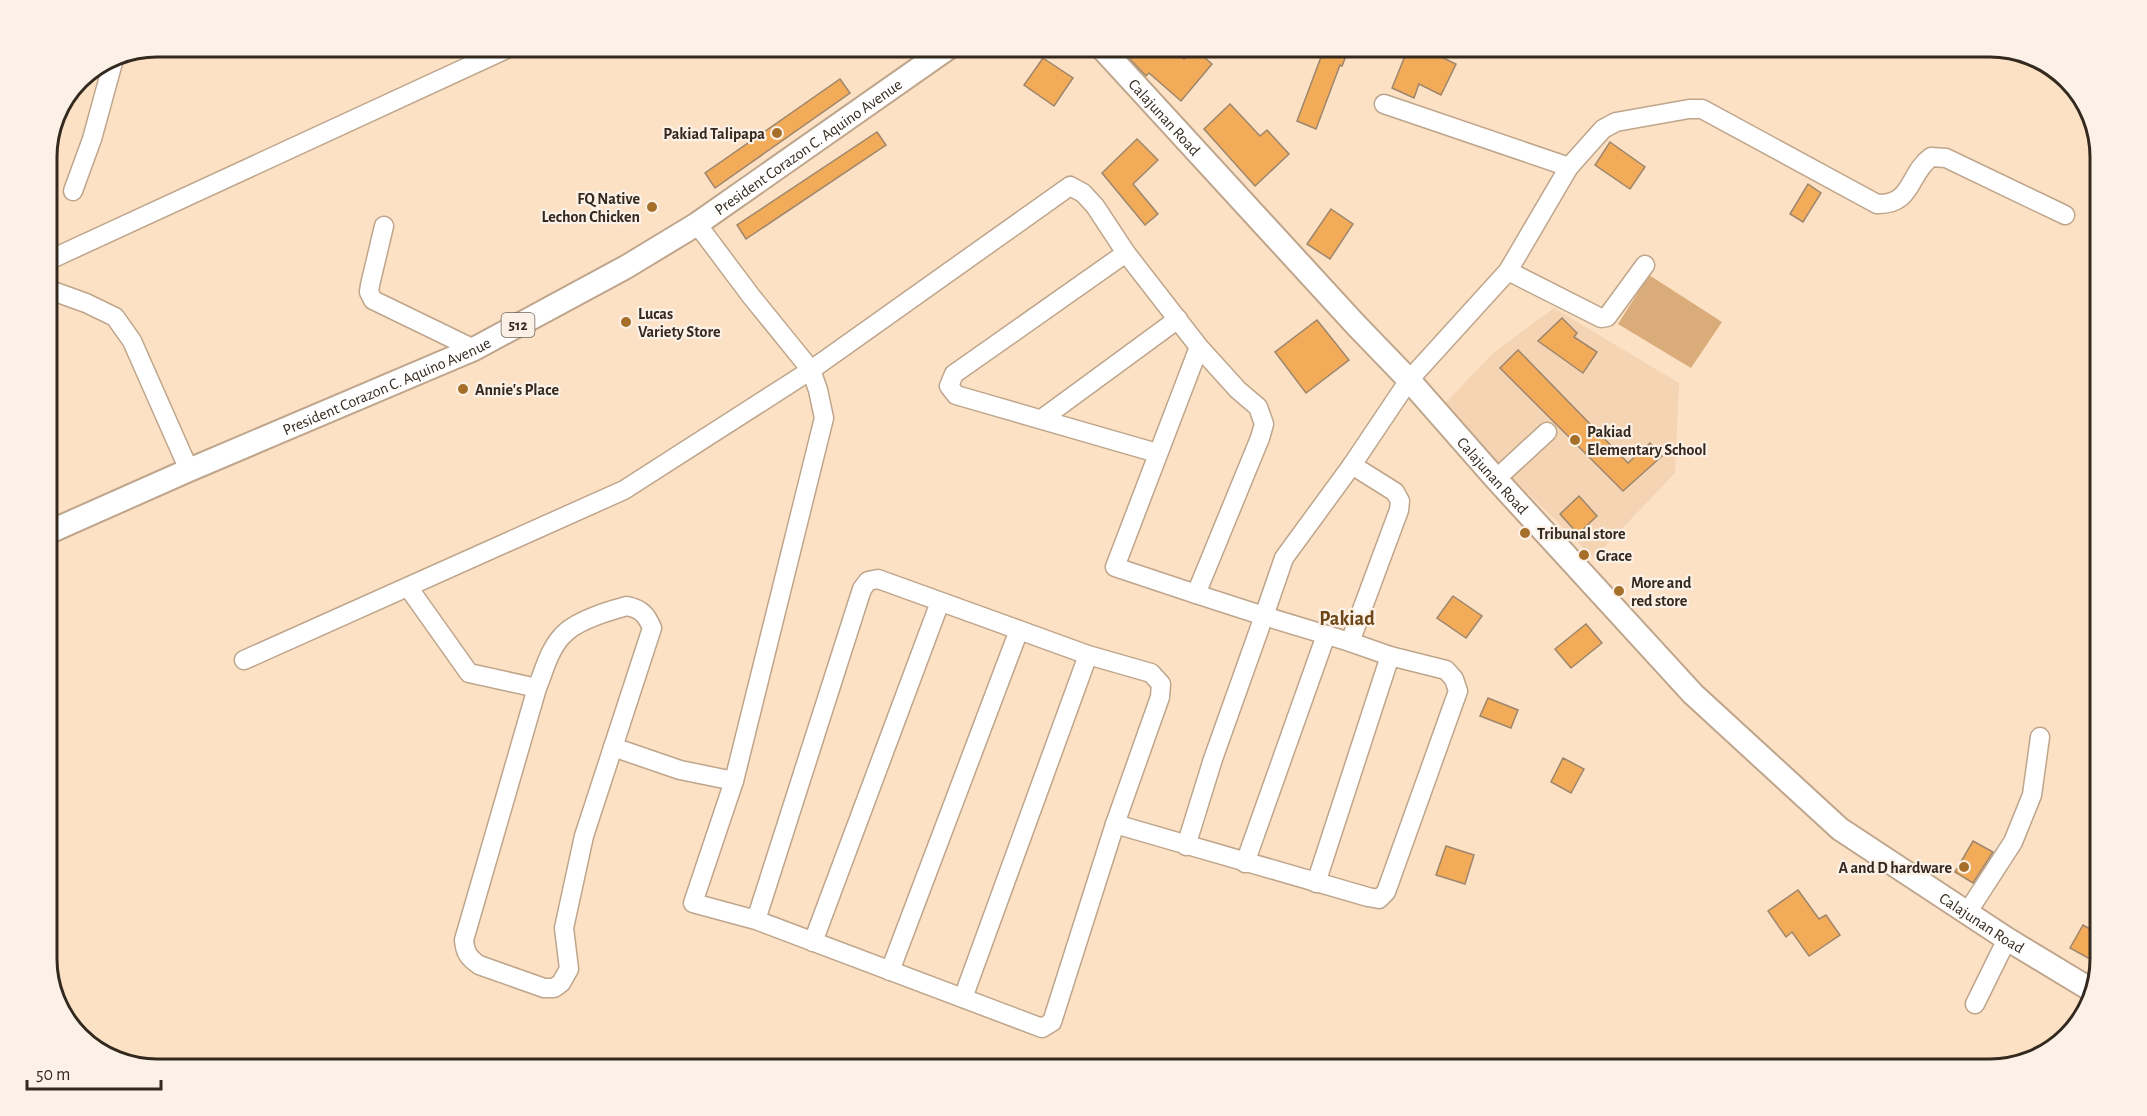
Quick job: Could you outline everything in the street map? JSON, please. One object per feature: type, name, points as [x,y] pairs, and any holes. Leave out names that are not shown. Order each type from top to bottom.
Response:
[{"type":"main road","name":"President Corazon C. Aquino Avenue","points":[[57,529],[474,349],[626,267],[698,224],[935,57]]},
{"type":"main road","name":"Calajunan Road","points":[[1110,57],[1409,380],[1496,479],[1686,686],[1711,710],[1840,829],[2007,939],[2086,987]]},
{"type":"street","points":[[57,256],[489,57]]},
{"type":"street","points":[[73,191],[92,139],[111,68]]},
{"type":"street","points":[[1383,104],[1569,167]]},
{"type":"street","points":[[1186,846],[1213,759],[1284,558],[1352,465],[1409,380],[1508,271],[1569,167],[1603,129],[1616,122],[1689,109],[1702,109],[1877,204],[1887,204],[1904,196],[1922,164],[1931,157],[1946,158],[2065,215]]},
{"type":"street","points":[[244,660],[624,490],[811,370],[1070,186],[1083,192],[1095,206],[1126,253],[1199,347],[1238,390],[1258,407],[1264,423],[1196,594]]},
{"type":"street","points":[[698,224],[751,296],[811,370],[824,418],[734,782],[693,903],[756,920],[1042,1028],[1052,1022],[1115,824],[1160,697],[1161,684],[1151,672],[1088,655],[878,579],[868,581],[862,589],[756,920]]},
{"type":"street","points":[[384,226],[370,285],[369,292],[373,300],[474,349]]},
{"type":"street","points":[[1126,253],[954,374],[949,386],[956,395],[1043,418],[1157,453]]},
{"type":"street","points":[[1508,271],[1601,318],[1607,317],[1646,265]]},
{"type":"street","points":[[57,293],[115,317],[132,341],[189,470]]},
{"type":"street","points":[[1043,418],[1178,319]]},
{"type":"street","points":[[1115,824],[1245,863],[1379,899],[1386,892],[1458,690],[1454,679],[1446,670],[1390,656],[1115,567],[1199,347]]},
{"type":"street","points":[[1496,479],[1547,432]]},
{"type":"street","points":[[1350,642],[1399,510],[1400,501],[1395,492],[1352,465]]},
{"type":"street","points":[[408,586],[469,673],[537,688]]},
{"type":"street","points":[[813,942],[940,602]]},
{"type":"street","points":[[627,606],[640,609],[652,628],[613,747],[584,836],[576,871],[564,928],[569,969],[561,983],[554,988],[544,988],[479,965],[470,959],[465,950],[464,940],[537,688],[550,654],[562,635],[585,621],[627,606]]},
{"type":"street","points":[[890,971],[1019,630]]},
{"type":"street","points":[[1245,863],[1326,635]]},
{"type":"street","points":[[963,998],[1088,655]]},
{"type":"street","points":[[1316,883],[1390,656]]},
{"type":"street","points":[[1967,913],[2013,842],[2032,795],[2040,737]]},
{"type":"street","points":[[613,747],[680,770],[734,782]]},
{"type":"street","points":[[1975,1004],[2007,939]]},
{"type":"shaded area","points":[[1649,275],[1722,322],[1691,368],[1618,324]]},
{"type":"shaded area","name":"Pakiad Elementary School","points":[[1554,308],[1679,383],[1675,473],[1594,558],[1441,408],[1492,354]]},
{"type":"building","points":[[1204,57],[1212,64],[1181,101],[1149,73],[1146,76],[1129,58]]},
{"type":"building","points":[[1321,57],[1346,57],[1342,66],[1340,65],[1316,129],[1297,121]]},
{"type":"building","points":[[1405,57],[1441,57],[1456,64],[1441,95],[1419,84],[1414,98],[1392,88]]},
{"type":"building","points":[[1043,58],[1073,78],[1054,106],[1024,85]]},
{"type":"building","name":"Pakiad Talipapa","points":[[840,79],[850,93],[715,188],[705,173]]},
{"type":"building","points":[[1230,104],[1260,136],[1267,130],[1289,154],[1255,186],[1204,129]]},
{"type":"building","points":[[877,132],[886,145],[746,239],[737,225]]},
{"type":"building","points":[[1137,139],[1158,160],[1133,184],[1158,214],[1145,225],[1102,173]]},
{"type":"building","points":[[1610,142],[1645,167],[1630,189],[1595,165]]},
{"type":"building","points":[[1808,184],[1821,193],[1803,222],[1790,214]]},
{"type":"building","points":[[1331,209],[1353,224],[1330,259],[1307,244]]},
{"type":"building","points":[[1562,318],[1577,333],[1574,337],[1597,352],[1583,373],[1538,341]]},
{"type":"building","points":[[1317,320],[1349,360],[1306,393],[1275,352]]},
{"type":"building","points":[[1518,350],[1628,463],[1650,443],[1662,456],[1623,491],[1500,368]]},
{"type":"building","points":[[1579,496],[1597,516],[1578,534],[1560,514]]},
{"type":"building","points":[[1453,596],[1482,616],[1466,638],[1437,618]]},
{"type":"building","points":[[1586,624],[1602,643],[1571,668],[1555,649]]},
{"type":"building","points":[[1488,698],[1518,710],[1511,728],[1480,716]]},
{"type":"building","points":[[1563,758],[1584,769],[1571,793],[1551,782]]},
{"type":"building","points":[[1973,841],[1993,852],[1973,883],[1955,872]]},
{"type":"building","points":[[1446,846],[1474,855],[1465,884],[1436,875]]},
{"type":"building","points":[[1798,890],[1819,919],[1826,915],[1840,935],[1809,956],[1792,932],[1786,937],[1768,911]]},
{"type":"building","points":[[2083,925],[2090,929],[2090,959],[2070,948]]},
{"type":"place","name":"Pakiad Talipapa","points":[[777,133]]},
{"type":"place","name":"FQ Native Lechon Chicken","points":[[652,207]]},
{"type":"place","name":"Lucas Variety Store","points":[[626,322]]},
{"type":"place","name":"Annie's Place","points":[[463,389]]},
{"type":"place","name":"Pakiad Elementary School","points":[[1575,440]]},
{"type":"place","name":"Tribunal store","points":[[1525,533]]},
{"type":"place","name":"Grace","points":[[1584,555]]},
{"type":"place","name":"More and red store","points":[[1619,591]]},
{"type":"place","name":"A and D hardware","points":[[1964,867]]},
{"type":"district","name":"Pakiad","points":[[1347,618]]}]
